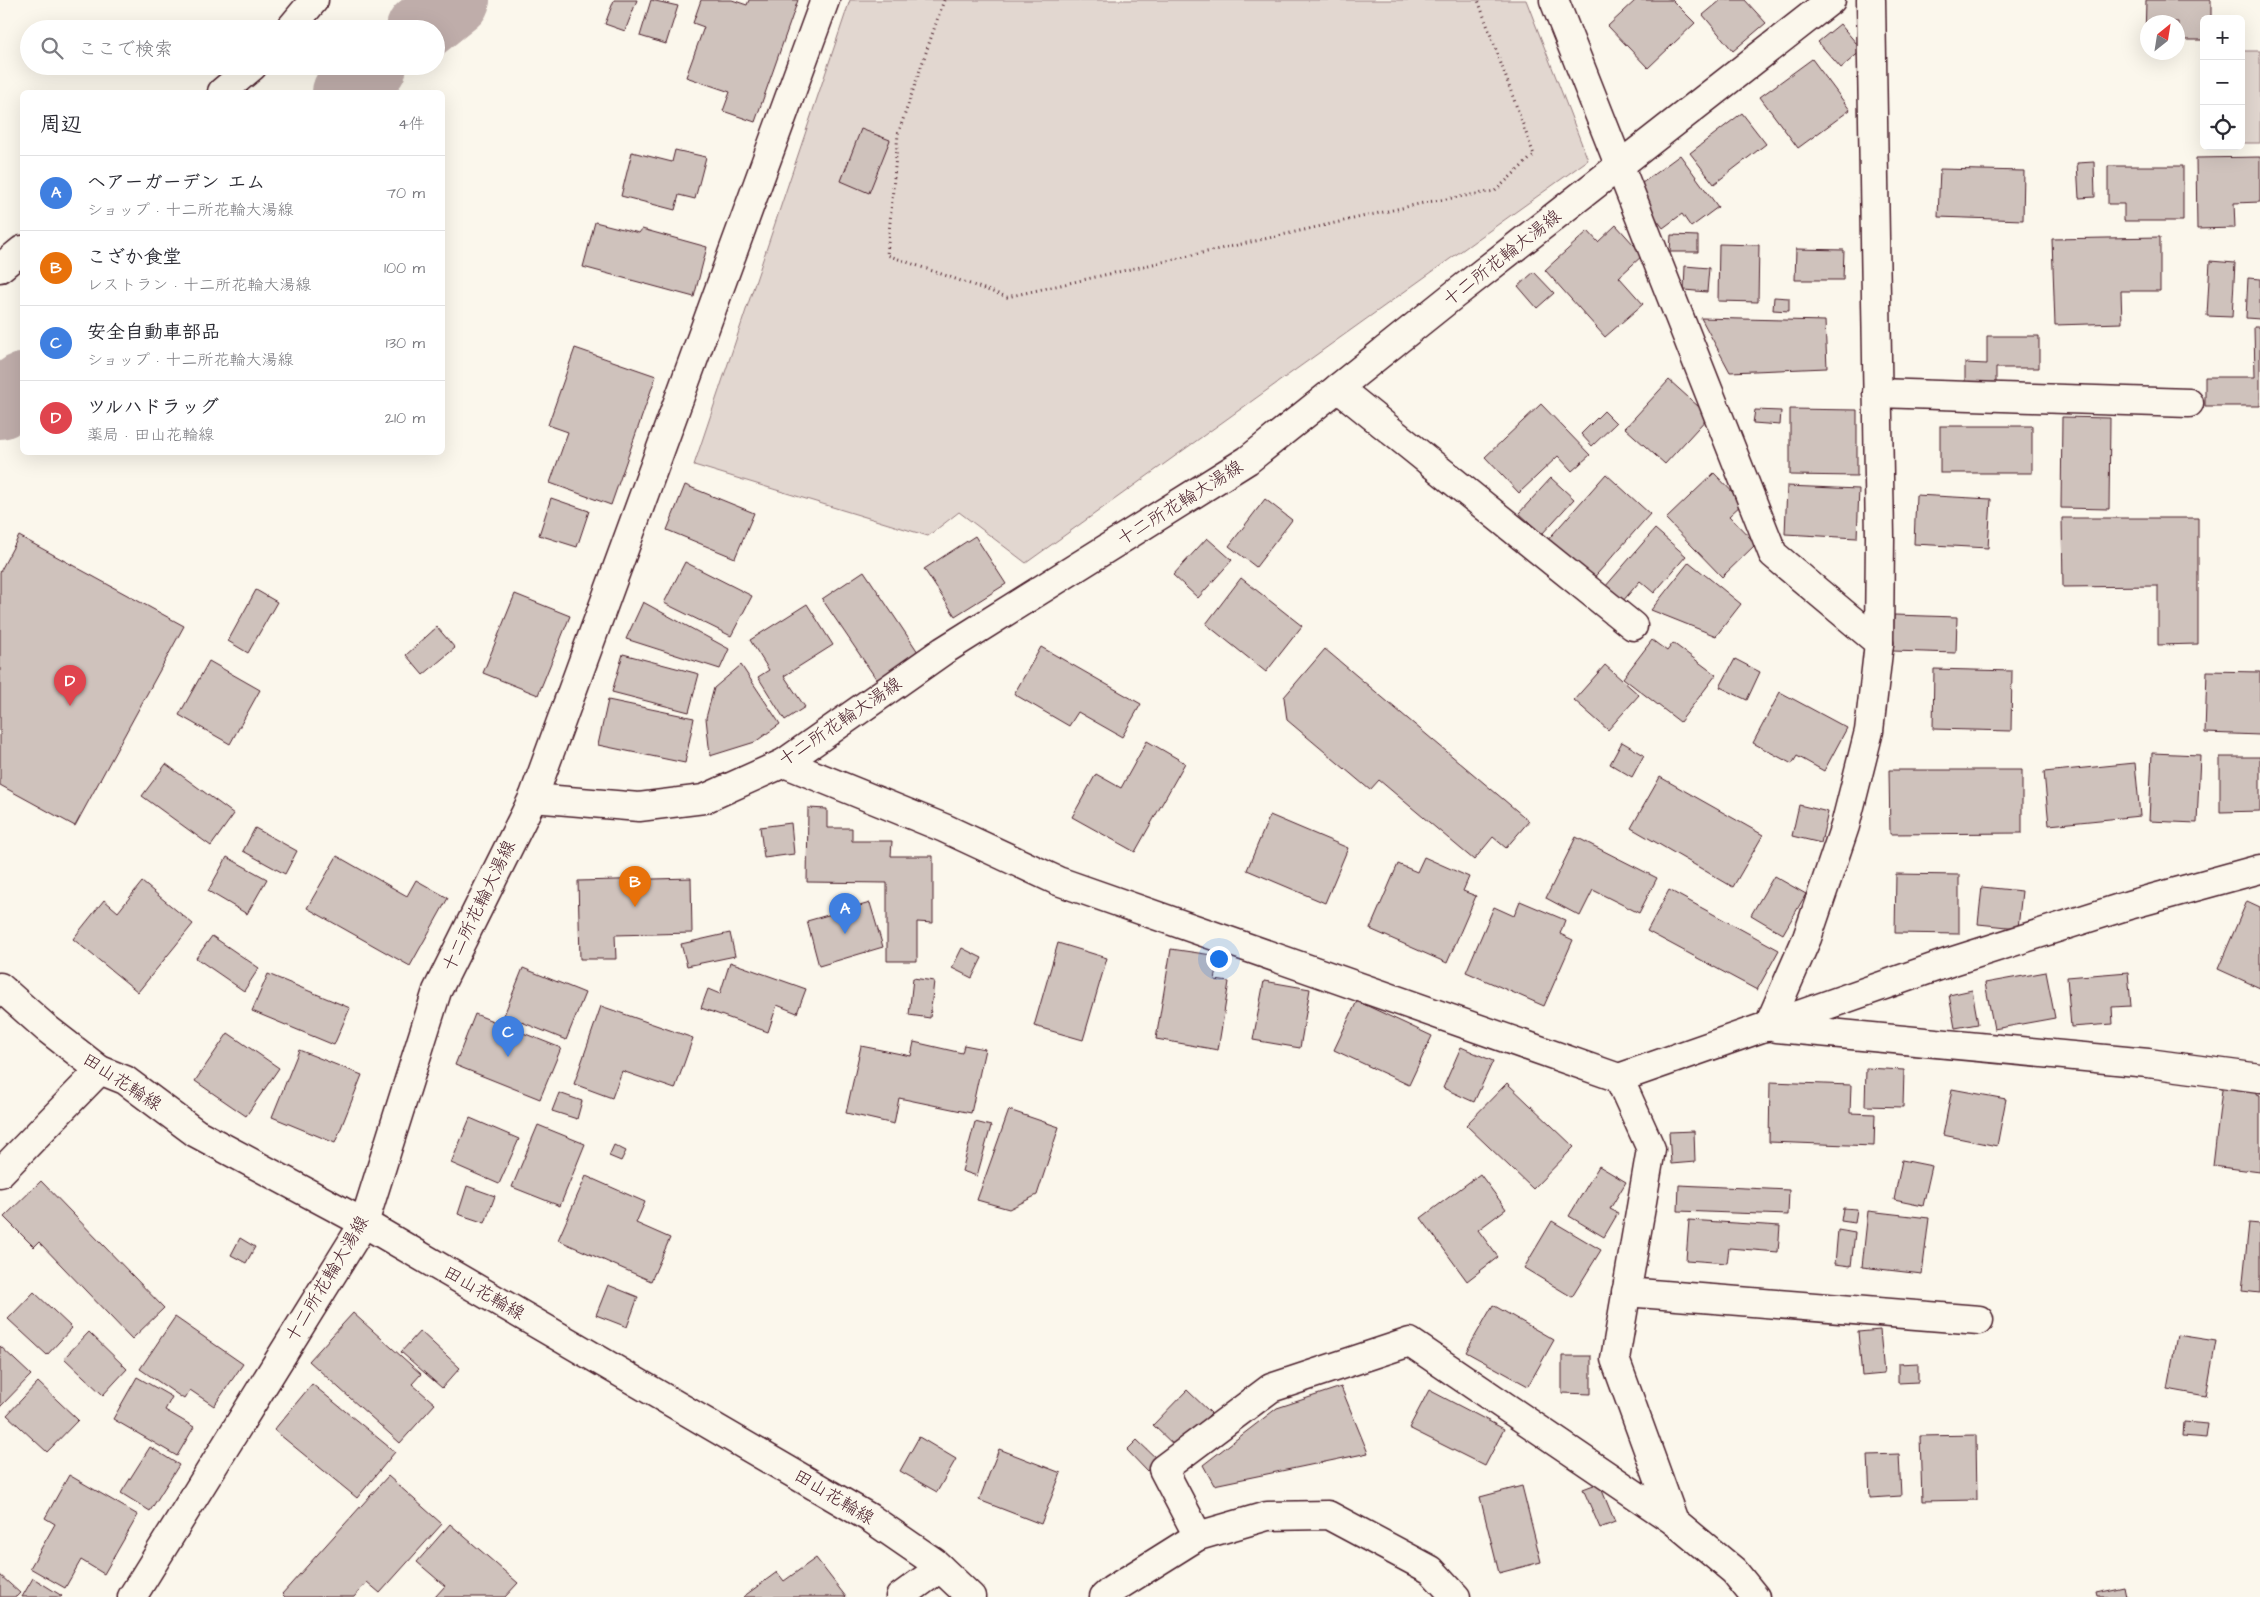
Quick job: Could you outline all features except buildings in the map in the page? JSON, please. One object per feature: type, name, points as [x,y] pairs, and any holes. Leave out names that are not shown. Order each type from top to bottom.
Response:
[{"type":"main road","points":[[297,20],[314,0]]},
{"type":"main road","points":[[533,798],[825,0]]},
{"type":"main road","points":[[1554,0],[1621,164],[1773,554],[1879,643]]},
{"type":"main road","name":"十二所花輪大湯線","points":[[132,1597],[364,1224],[437,991],[533,798],[639,807],[704,799],[784,763],[943,651],[1248,460],[1621,164],[1832,0]]},
{"type":"main road","points":[[1768,1027],[1807,938],[1846,826],[1869,731],[1879,643],[1871,0]]},
{"type":"main road","points":[[224,90],[242,75]]},
{"type":"main road","points":[[1338,388],[1633,626]]},
{"type":"main road","points":[[1877,393],[2189,403]]},
{"type":"main road","points":[[784,763],[944,828],[1058,881],[1619,1078],[1950,962],[2129,905],[2260,869]]},
{"type":"main road","name":"田山花輪線","points":[[0,987],[46,1028],[100,1070],[125,1080],[196,1133],[364,1224],[870,1518],[940,1568],[971,1597]]},
{"type":"main road","points":[[1768,1027],[2148,1063],[2260,1078]]},
{"type":"main road","points":[[0,1172],[100,1070]]},
{"type":"main road","points":[[1619,1078],[1651,1149],[1615,1359],[1647,1452],[1674,1521]]},
{"type":"main road","points":[[1626,1292],[1979,1320]]},
{"type":"main road","points":[[1198,1536],[1163,1469],[1271,1388],[1410,1342],[1674,1521],[1734,1571],[1755,1597]]},
{"type":"main road","points":[[1104,1597],[1112,1590],[1198,1536],[1267,1516],[1328,1515],[1431,1570],[1456,1597]]},
{"type":"main road","points":[[900,1597],[940,1568]]},
{"type":"path","points":[[944,0],[898,134],[887,255],[1007,297],[1428,202],[1496,191],[1534,155],[1478,0]]},
{"type":"shaded area","points":[[850,0],[1526,0],[1588,160],[1026,563],[959,512],[928,536],[694,465]]},
{"type":"shaded area","points":[[2245,51],[2260,51],[2260,143],[2245,143]]},
{"type":"waterway","points":[[431,20],[456,0]]},
{"type":"waterway","points":[[348,90],[364,75]]},
{"type":"waterway","points":[[0,405],[20,389]]},
{"type":"place","name":"ツルハドラッグ","points":[[70,706]]},
{"type":"place","name":"こざか食堂","points":[[635,907]]},
{"type":"place","name":"ヘアーガーデン エム","points":[[845,934]]},
{"type":"place","name":"安全自動車部品","points":[[508,1057]]}]
